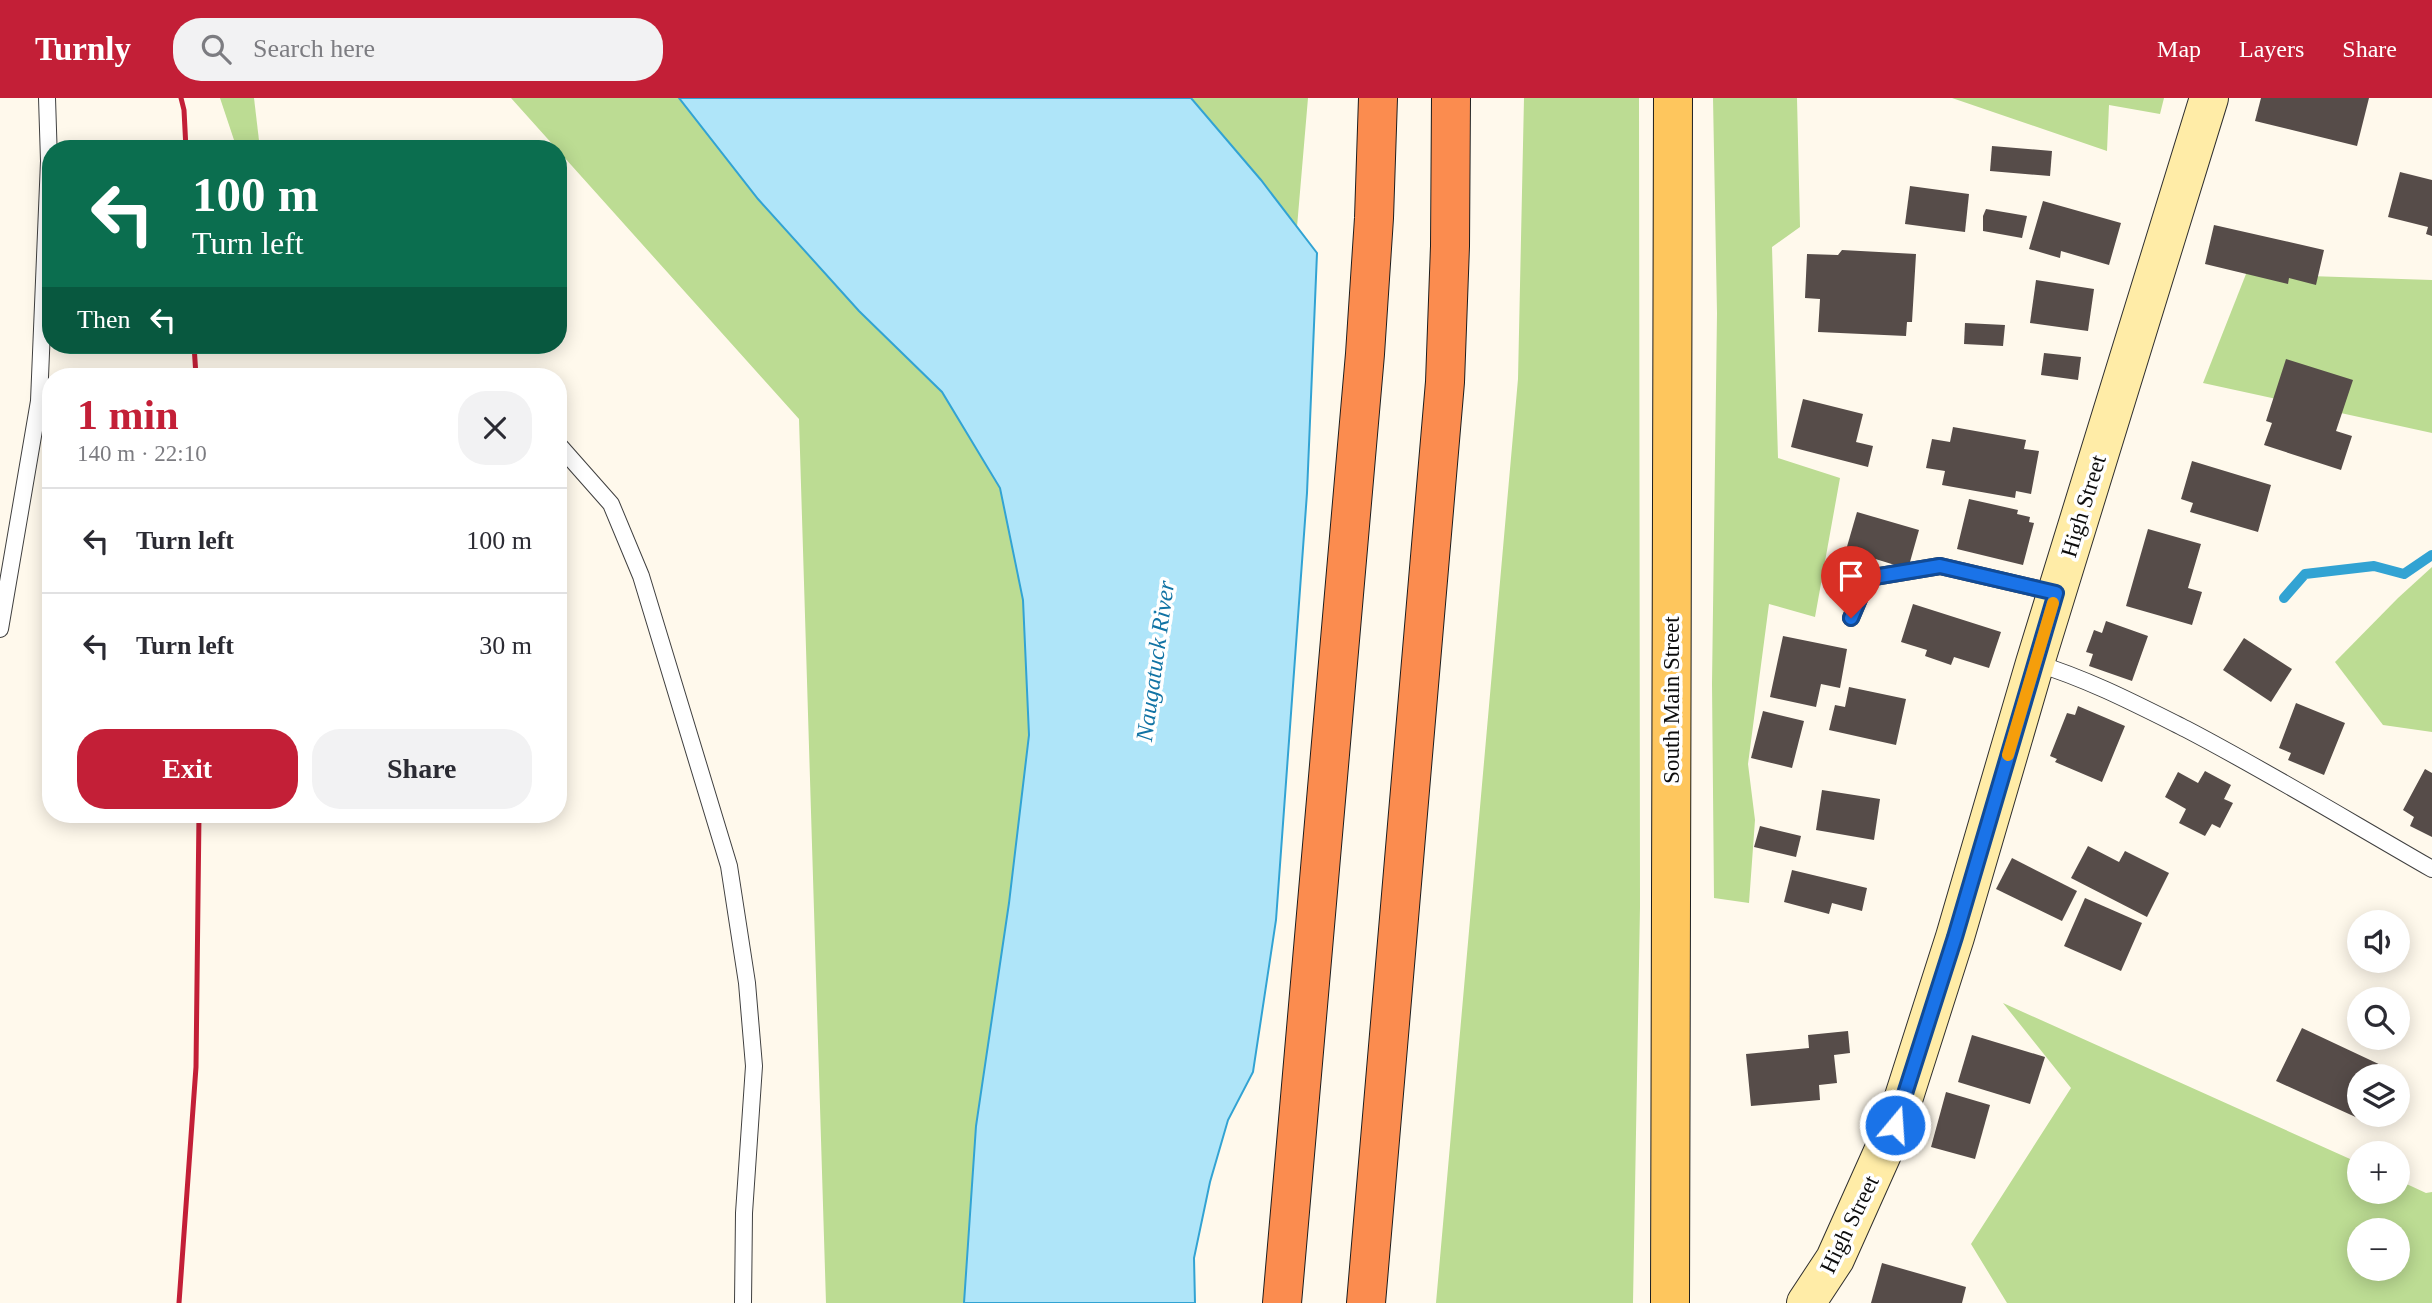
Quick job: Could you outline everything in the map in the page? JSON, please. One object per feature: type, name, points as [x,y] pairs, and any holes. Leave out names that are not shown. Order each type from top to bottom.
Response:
[{"type":"highway","points":[[1282,1303],[1365,354],[1378,98]]},
{"type":"highway","points":[[1366,1303],[1445,382],[1450,246],[1451,98]]},
{"type":"main road","name":"South Main Street","points":[[1670,1303],[1673,98]]},
{"type":"street","name":"High Street","points":[[1806,1303],[1835,1259],[1895,1125],[2209,98]]},
{"type":"lane","points":[[47,98],[48,140]]},
{"type":"lane","points":[[0,629],[42,416]]},
{"type":"lane","points":[[567,454],[611,504],[641,576],[729,866],[747,983],[754,1066],[744,1213],[743,1303]]},
{"type":"lane","points":[[1851,618],[1868,578],[1940,566],[2056,593]]},
{"type":"lane","points":[[2035,663],[2068,673],[2121,695],[2233,754],[2432,869]]},
{"type":"green space","points":[[220,98],[254,98],[259,140],[234,140]]},
{"type":"green space","points":[[511,98],[679,98],[758,199],[859,311],[942,392],[1000,487],[1023,600],[1029,735],[1009,903],[976,1126],[964,1303],[826,1303],[799,419],[567,160],[567,140],[549,140]]},
{"type":"green space","points":[[1191,98],[1308,98],[1297,227],[1261,180]]},
{"type":"green space","points":[[1524,98],[1639,98],[1640,907],[1633,1303],[1436,1303],[1518,379]]},
{"type":"green space","points":[[1713,98],[1797,98],[1800,227],[1772,247],[1778,458],[1840,478],[1815,617],[1769,604],[1748,764],[1755,820],[1749,903],[1714,898],[1712,684],[1717,313]]},
{"type":"green space","points":[[1952,98],[2164,98],[2160,114],[2109,105],[2107,151]]},
{"type":"green space","points":[[2246,274],[2432,280],[2432,433],[2203,383]]},
{"type":"green space","points":[[2432,567],[2432,732],[2383,725],[2335,662]]},
{"type":"green space","points":[[2003,1003],[2347,1158],[2347,1204],[2410,1204],[2410,1186],[2426,1193],[2432,1192],[2432,1303],[2007,1303],[1971,1244],[2071,1088]]},
{"type":"water","name":"Naugatuck River","points":[[679,98],[1191,98],[1261,180],[1317,253],[1307,493],[1276,920],[1253,1072],[1228,1120],[1210,1182],[1194,1258],[1195,1303],[964,1303],[976,1126],[1009,903],[1029,735],[1023,600],[1000,488],[942,392],[859,311],[758,199]]},
{"type":"building","points":[[2261,98],[2369,98],[2357,146],[2255,121]]},
{"type":"building","points":[[1992,146],[2052,151],[2050,176],[1990,171]]},
{"type":"building","points":[[2400,172],[2432,180],[2432,236],[2426,234],[2428,227],[2388,217]]},
{"type":"building","points":[[1910,186],[1969,194],[1965,232],[1905,224]]},
{"type":"building","points":[[2043,201],[2121,223],[2109,265],[2061,251],[2060,258],[2029,249]]},
{"type":"building","points":[[1986,209],[2027,216],[2022,238],[1983,231]]},
{"type":"building","points":[[2214,225],[2324,250],[2316,285],[2289,278],[2288,284],[2205,264]]},
{"type":"building","points":[[1842,250],[1916,254],[1912,322],[1907,322],[1906,336],[1818,332],[1820,299],[1805,298],[1807,254],[1838,255]]},
{"type":"building","points":[[2036,280],[2094,289],[2088,331],[2030,323]]},
{"type":"building","points":[[1965,323],[2005,325],[2003,346],[1964,344]]},
{"type":"building","points":[[2044,353],[2081,357],[2078,380],[2041,375]]},
{"type":"building","points":[[2286,359],[2353,380],[2336,431],[2352,436],[2341,470],[2264,445],[2272,423],[2266,421]]},
{"type":"building","points":[[1803,399],[1863,414],[1856,442],[1873,446],[1868,467],[1791,447]]},
{"type":"building","points":[[1953,427],[2026,440],[2024,449],[2039,451],[2031,494],[2016,491],[2015,498],[1942,485],[1945,471],[1926,468],[1932,439],[1950,442]]},
{"type":"building","points":[[2192,461],[2271,485],[2258,532],[2190,512],[2193,503],[2181,499]]},
{"type":"building","points":[[1969,499],[2018,510],[2017,514],[2030,517],[2029,522],[2034,523],[2023,565],[1957,549]]},
{"type":"building","points":[[1857,512],[1919,530],[1908,569],[1846,550]]},
{"type":"building","points":[[2148,529],[2201,544],[2188,588],[2202,592],[2192,625],[2126,606]]},
{"type":"building","points":[[1913,604],[2001,632],[1989,668],[1954,657],[1951,665],[1925,656],[1927,650],[1901,642]]},
{"type":"building","points":[[2106,621],[2148,636],[2132,681],[2089,666],[2093,654],[2086,652],[2094,630],[2102,633]]},
{"type":"building","points":[[1783,636],[1847,649],[1840,688],[1821,684],[1816,707],[1770,697]]},
{"type":"building","points":[[2244,638],[2292,669],[2271,702],[2223,670]]},
{"type":"building","points":[[1849,687],[1906,699],[1896,745],[1829,730],[1835,705],[1845,707]]},
{"type":"building","points":[[2296,703],[2345,723],[2324,775],[2288,760],[2291,753],[2279,748]]},
{"type":"building","points":[[2078,706],[2125,726],[2102,782],[2055,762],[2057,759],[2050,756],[2067,713],[2075,715]]},
{"type":"building","points":[[1763,711],[1804,721],[1792,768],[1751,758]]},
{"type":"building","points":[[2425,769],[2432,773],[2432,837],[2410,826],[2414,817],[2403,810]]},
{"type":"building","points":[[2205,771],[2231,785],[2224,799],[2233,803],[2220,828],[2212,824],[2205,836],[2179,823],[2186,809],[2165,797],[2178,772],[2198,783]]},
{"type":"building","points":[[1822,790],[1880,799],[1874,840],[1816,830]]},
{"type":"building","points":[[1760,826],[1801,836],[1796,857],[1754,847]]},
{"type":"building","points":[[2088,846],[2119,862],[2125,851],[2169,873],[2147,917],[2071,878]]},
{"type":"building","points":[[2012,858],[2077,891],[2062,921],[1996,889]]},
{"type":"building","points":[[1792,870],[1867,888],[1862,911],[1832,903],[1829,914],[1784,902]]},
{"type":"building","points":[[2085,898],[2142,923],[2121,971],[2064,946]]},
{"type":"building","points":[[2302,1028],[2379,1064],[2347,1064],[2347,1113],[2276,1081]]},
{"type":"building","points":[[1848,1031],[1850,1053],[1834,1055],[1837,1083],[1819,1085],[1820,1100],[1751,1106],[1746,1054],[1809,1048],[1808,1035]]},
{"type":"building","points":[[1972,1035],[2045,1057],[2030,1104],[1958,1082]]},
{"type":"building","points":[[1946,1092],[1990,1105],[1975,1159],[1931,1147]]},
{"type":"building","points":[[1882,1263],[1966,1287],[1962,1303],[1871,1303]]},
{"type":"waterway","points":[[2284,598],[2305,574],[2374,566],[2404,574],[2432,555]]},
{"type":"railway","points":[[181,98],[186,140]]},
{"type":"railway","points":[[195,354],[195,368]]},
{"type":"railway","points":[[179,1303],[196,1067],[199,823]]},
{"type":"slow traffic","points":[[2008,755],[2053,603]]},
{"type":"route","points":[[1851,618],[1868,578],[1940,566],[2056,593],[1955,937],[1895,1125]]}]
